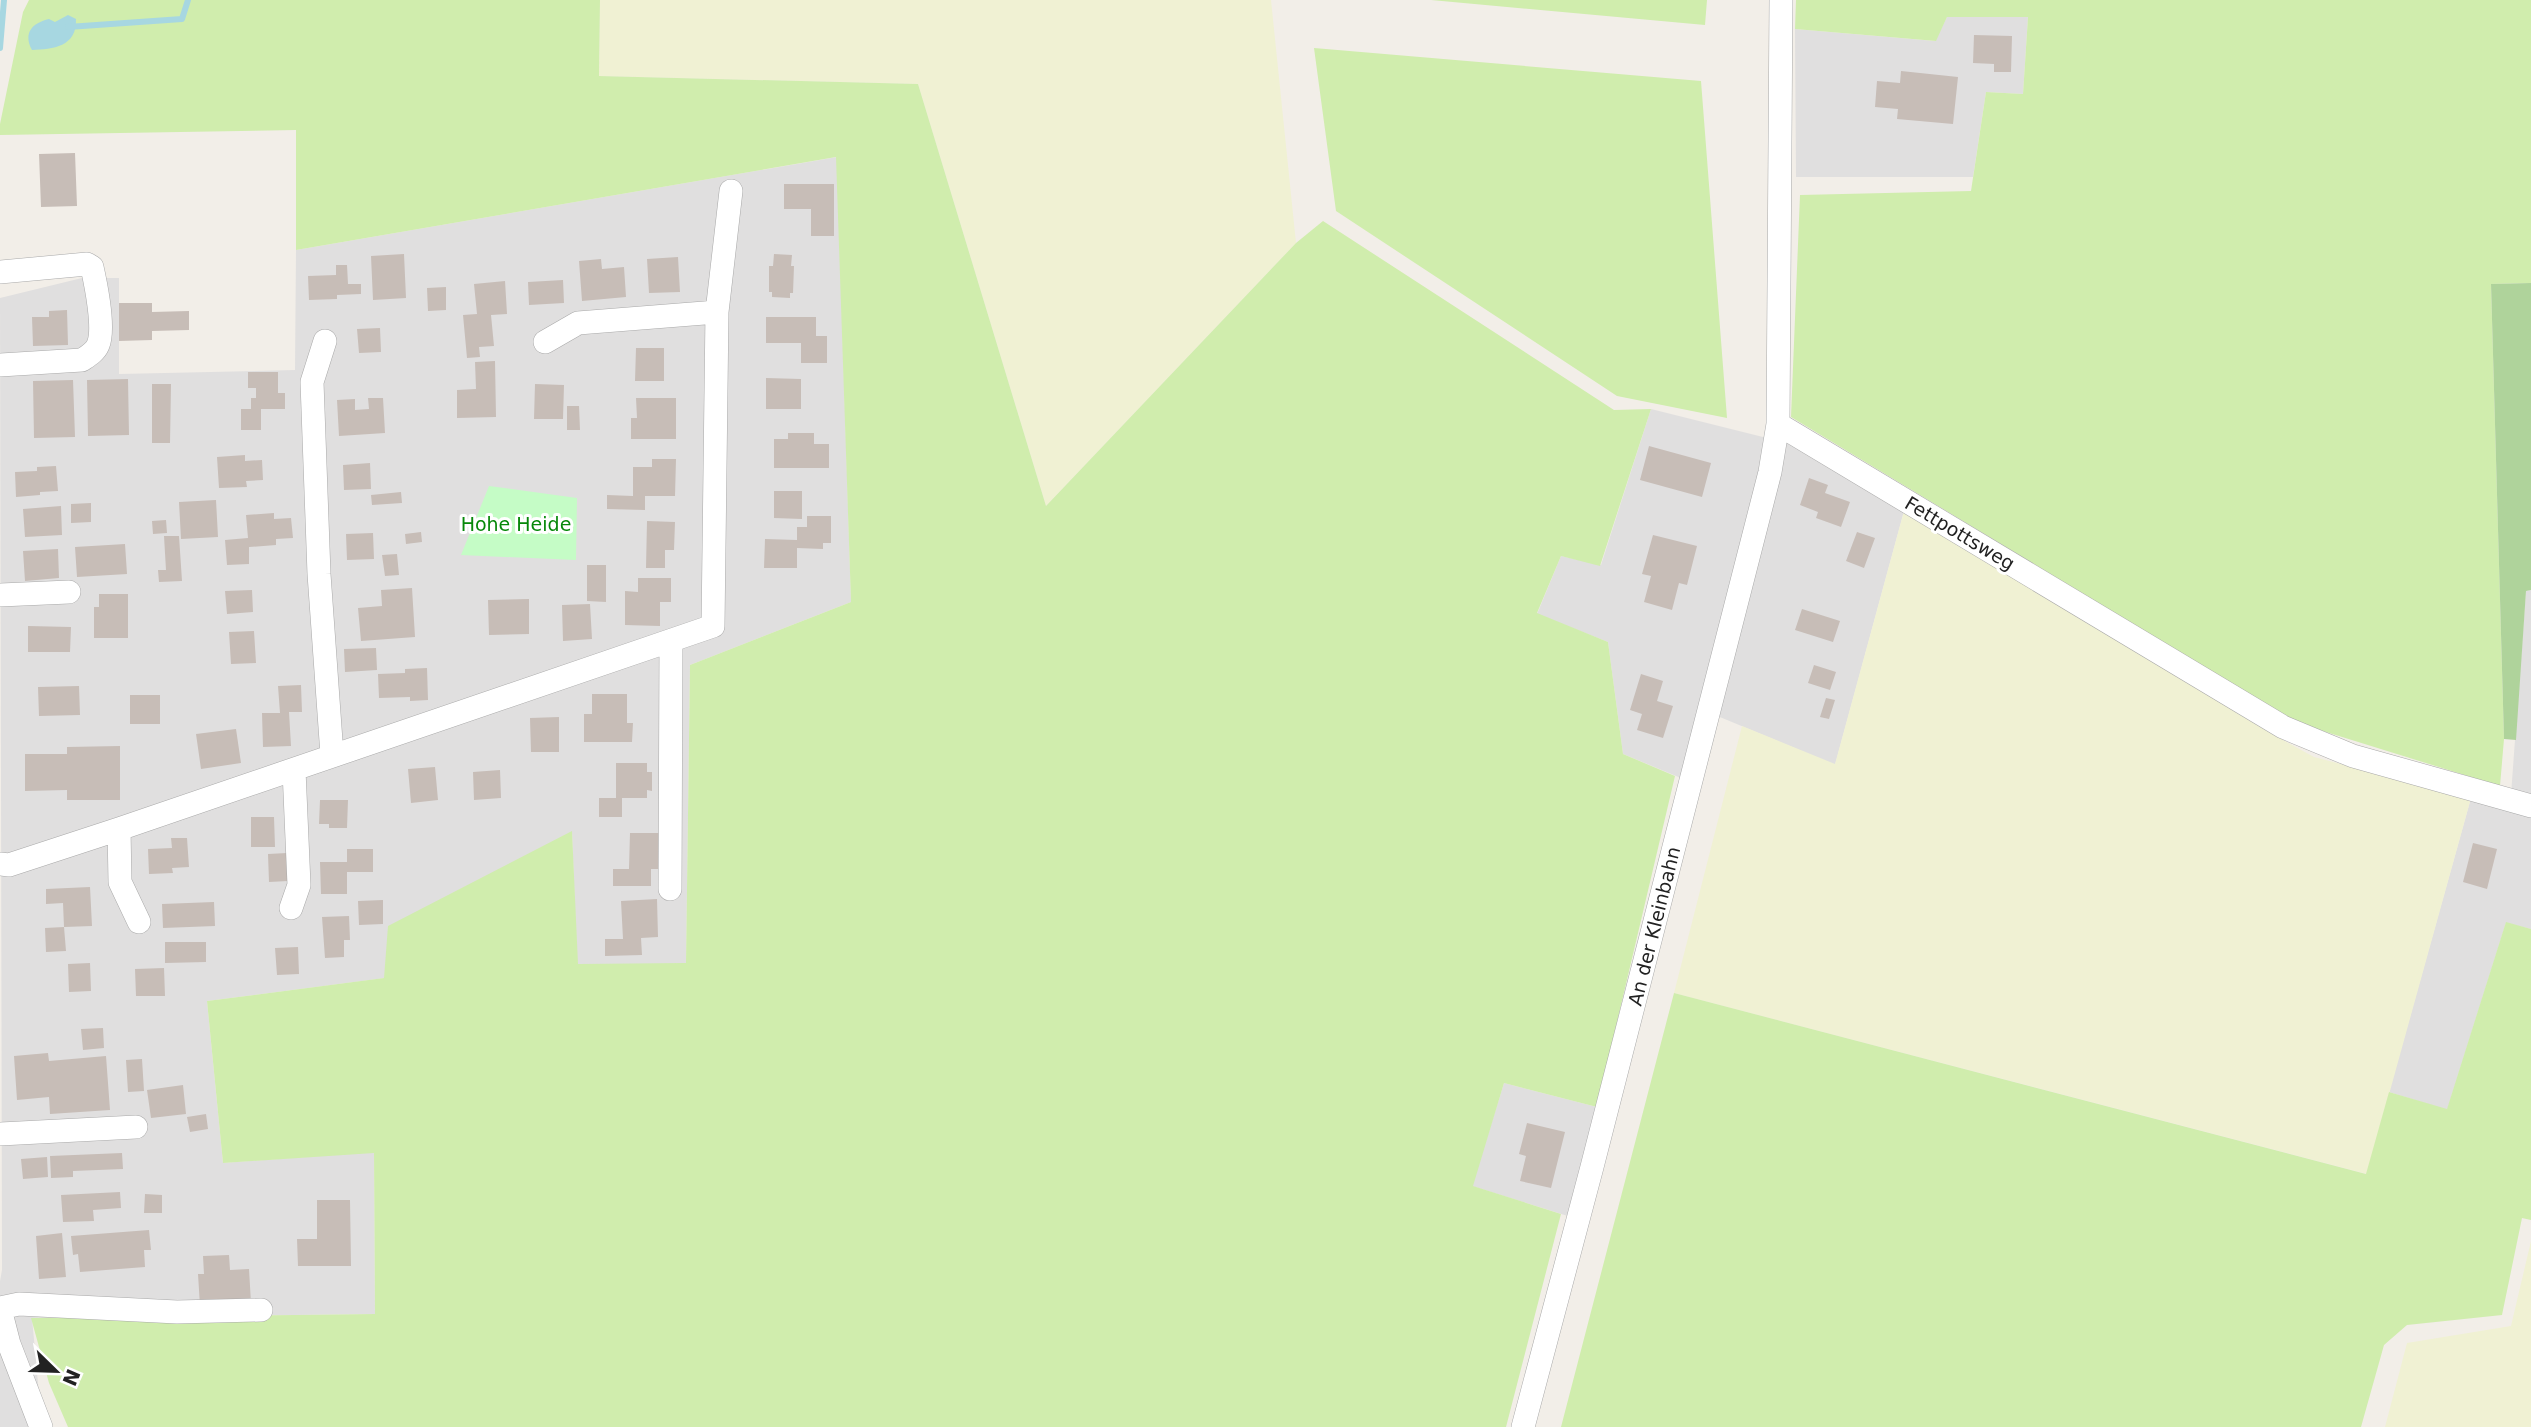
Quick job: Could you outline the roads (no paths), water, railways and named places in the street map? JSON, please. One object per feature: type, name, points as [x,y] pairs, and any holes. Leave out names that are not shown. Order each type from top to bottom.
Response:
[{"type":"street","points":[[1778,424],[1781,0]]},
{"type":"street","points":[[0,864],[9,865],[120,830],[713,626],[717,313],[731,191]]},
{"type":"street","points":[[0,272],[87,264],[92,267],[95,278],[101,331],[98,345],[82,360],[0,365]]},
{"type":"street","points":[[545,342],[578,323],[717,313]]},
{"type":"street","points":[[326,341],[312,382],[319,574],[332,755]]},
{"type":"street","name":"Fettpottsweg","points":[[1778,424],[2283,727],[2353,756],[2531,806]]},
{"type":"street","name":"An der Kleinbahn","points":[[1523,1427],[1733,624],[1770,472],[1778,424]]},
{"type":"street","points":[[0,595],[69,592]]},
{"type":"street","points":[[670,889],[671,641]]},
{"type":"street","points":[[290,908],[299,885],[294,770]]},
{"type":"street","points":[[120,830],[120,882],[139,922]]},
{"type":"street","points":[[0,1134],[136,1128]]},
{"type":"street","points":[[41,1427],[9,1344],[0,1308],[19,1304],[177,1312],[261,1310]]},
{"type":"water","points":[[68,15],[76,19],[75,28],[68,41],[48,49],[32,50],[28,39],[34,26],[49,19],[55,22]]},
{"type":"waterway","points":[[0,48],[4,0]]},
{"type":"waterway","points":[[68,27],[182,19],[188,0]]},
{"type":"park label","name":"Hohe Heide","points":[[516,524]]}]
